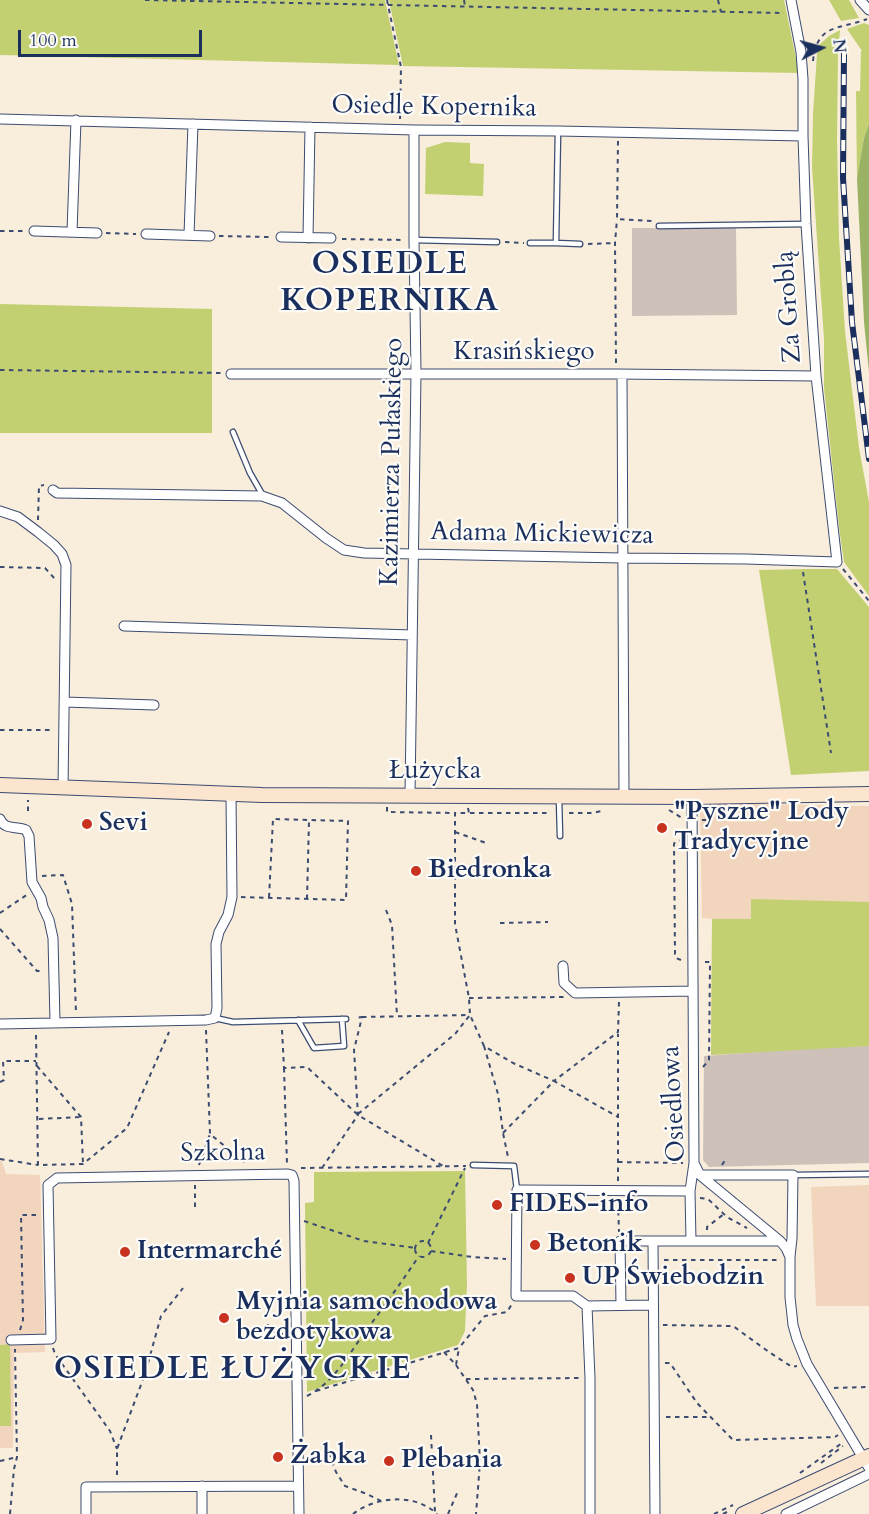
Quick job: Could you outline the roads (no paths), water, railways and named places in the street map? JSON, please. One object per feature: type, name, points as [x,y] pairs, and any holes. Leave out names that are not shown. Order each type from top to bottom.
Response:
[{"type":"street","name":"Za Groblą","points":[[791,0],[803,75],[806,224],[816,376],[837,562]]},
{"type":"street","points":[[860,0],[868,14]]},
{"type":"street","name":"Osiedle Kopernika","points":[[0,119],[414,130],[803,136]]},
{"type":"street","points":[[72,232],[76,120]]},
{"type":"street","points":[[189,235],[193,124]]},
{"type":"street","name":"Osiedle Kopernika","points":[[308,238],[310,127]]},
{"type":"street","name":"Kazimierza Pułaskiego","points":[[410,795],[416,373],[414,130]]},
{"type":"street","points":[[34,231],[97,233]]},
{"type":"street","points":[[146,234],[210,236]]},
{"type":"street","points":[[281,237],[331,238]]},
{"type":"street","name":"Krasińskiego","points":[[231,374],[816,376]]},
{"type":"street","points":[[619,374],[624,796]]},
{"type":"street","name":"Adama Mickiewicza","points":[[52,490],[57,494],[262,496],[282,503],[344,550],[364,553],[837,562]]},
{"type":"street","points":[[0,511],[18,517],[54,545],[62,554],[66,565],[63,788]]},
{"type":"street","points":[[124,626],[412,635]]},
{"type":"street","points":[[64,702],[154,705]]},
{"type":"street","name":"Łużycka","points":[[0,785],[231,794],[692,797],[869,794]]},
{"type":"street","points":[[0,1024],[210,1019],[217,1008],[216,944],[219,932],[228,915],[232,897],[231,794]]},
{"type":"street","name":"Osiedlowa","points":[[692,797],[693,992],[690,1163],[700,1175],[780,1241],[790,1258]]},
{"type":"street","points":[[0,819],[5,826],[22,828],[28,832],[31,877],[35,890],[41,898],[53,938],[55,1022]]},
{"type":"street","points":[[564,966],[564,983],[575,993],[693,992]]},
{"type":"street","points":[[690,1163],[691,1241]]},
{"type":"street","name":"Szkolna","points":[[13,1340],[51,1339],[48,1185],[57,1178],[290,1174],[295,1221],[299,1514]]},
{"type":"street","points":[[700,1175],[793,1175],[790,1258],[793,1324],[807,1364],[867,1461],[739,1509]]},
{"type":"street","points":[[653,1305],[587,1306],[573,1296],[516,1296],[517,1190],[690,1194]]},
{"type":"street","points":[[621,1305],[620,1241],[780,1241]]},
{"type":"street","points":[[653,1241],[655,1514]]},
{"type":"street","points":[[587,1306],[591,1514]]},
{"type":"street","points":[[786,1514],[869,1474]]},
{"type":"street","points":[[202,1486],[202,1514]]},
{"type":"street","points":[[86,1514],[86,1487],[298,1486]]},
{"type":"lane","name":"Osiedle Kopernika","points":[[556,243],[558,131]]},
{"type":"lane","points":[[659,226],[806,224]]},
{"type":"lane","points":[[414,240],[497,242]]},
{"type":"lane","points":[[530,243],[580,244]]},
{"type":"lane","points":[[232,432],[262,496]]},
{"type":"lane","points":[[559,796],[560,836]]},
{"type":"lane","points":[[210,1019],[233,1022],[282,1021],[298,1020],[344,1019],[344,1046],[314,1048],[298,1020]]},
{"type":"lane","points":[[473,1165],[514,1166],[517,1190]]},
{"type":"lane","points":[[793,1175],[869,1174]]},
{"type":"railway","points":[[844,52],[843,178],[852,322],[869,459]]},
{"type":"place","name":"Sevi","points":[[87,824]]},
{"type":"place","name":"\"Pyszne\" Lody Tradycyjne","points":[[662,828]]},
{"type":"place","name":"Biedronka","points":[[416,871]]},
{"type":"place","name":"FIDES-info","points":[[497,1205]]},
{"type":"place","name":"Betonik","points":[[535,1245]]},
{"type":"place","name":"Intermarché","points":[[125,1252]]},
{"type":"place","name":"UP Świebodzin","points":[[570,1278]]},
{"type":"place","name":"Myjnia samochodowa bezdotykowa","points":[[224,1318]]},
{"type":"place","name":"Żabka","points":[[278,1457]]},
{"type":"place","name":"Plebania","points":[[389,1461]]},
{"type":"district","name":"OSIEDLE KOPERNIKA","points":[[390,284]]},
{"type":"district","name":"OSIEDLE ŁUŻYCKIE","points":[[233,1371]]}]
